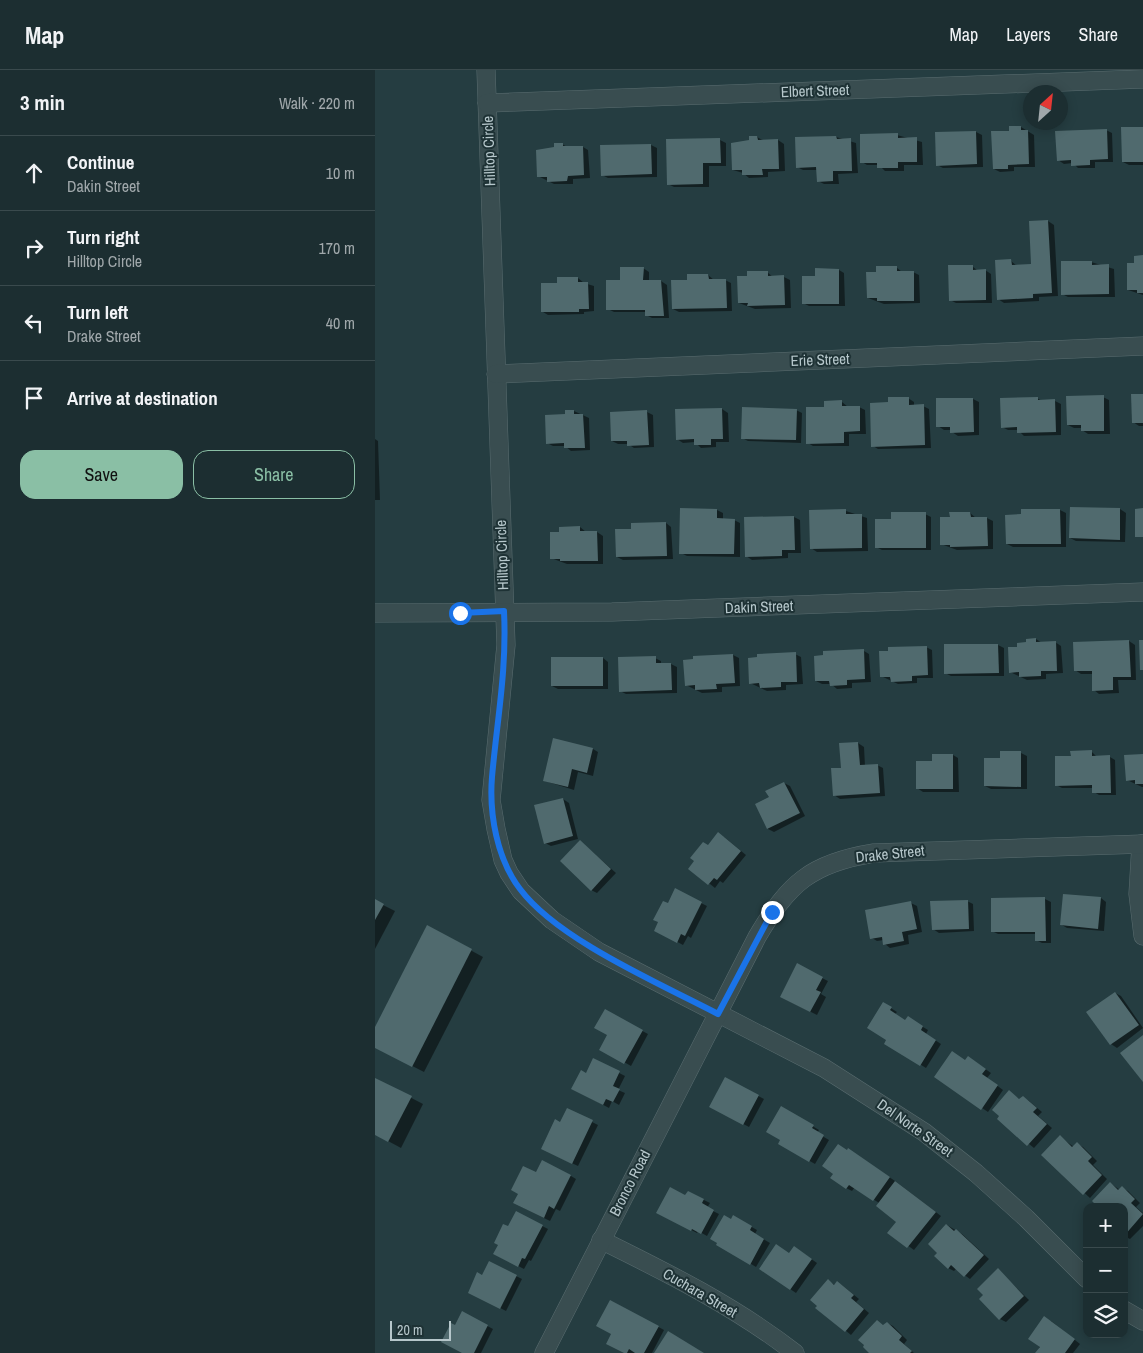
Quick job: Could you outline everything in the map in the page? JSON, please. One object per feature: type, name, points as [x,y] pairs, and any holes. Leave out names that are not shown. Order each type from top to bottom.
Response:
[{"type":"street","name":"Hilltop Circle","points":[[486,70],[506,645],[492,778],[491,800],[495,829],[503,860],[509,873],[521,891],[552,920],[599,952],[718,1014]]},
{"type":"street","name":"Elbert Street","points":[[487,103],[1143,79]]},
{"type":"street","name":"Erie Street","points":[[496,374],[1143,346]]},
{"type":"street","name":"Dakin Street","points":[[375,613],[612,612],[1143,592]]},
{"type":"street","name":"Drake Street","points":[[718,1014],[772,912],[793,886],[821,867],[854,856],[882,852],[1142,844]]},
{"type":"street","points":[[1142,844],[1138,894],[1143,936]]},
{"type":"street","name":"Bronco Road","points":[[544,1353],[718,1014]]},
{"type":"street","name":"Del Norte Street","points":[[718,1014],[824,1068],[924,1132],[976,1173],[1026,1218],[1083,1275]]},
{"type":"street","name":"Cuchara Street","points":[[601,1240],[703,1292],[795,1353]]},
{"type":"street","points":[[1128,1312],[1143,1321]]},
{"type":"building","points":[[1009,126],[1021,126],[1021,130],[1028,130],[1029,164],[1008,165],[1008,169],[993,169],[991,131],[1009,131]]},
{"type":"building","points":[[1121,127],[1143,127],[1143,162],[1122,162]]},
{"type":"building","points":[[1107,129],[1108,159],[1090,160],[1090,165],[1071,166],[1071,160],[1057,161],[1055,131]]},
{"type":"building","points":[[976,131],[977,164],[936,166],[935,132]]},
{"type":"building","points":[[898,133],[898,138],[917,137],[917,162],[898,162],[898,168],[877,168],[877,163],[860,163],[860,134]]},
{"type":"building","points":[[749,136],[757,136],[758,140],[778,139],[779,169],[762,169],[763,175],[742,175],[742,170],[732,170],[731,143],[749,140]]},
{"type":"building","points":[[836,136],[837,139],[851,138],[852,171],[833,171],[833,181],[817,182],[816,167],[796,168],[795,137]]},
{"type":"building","points":[[720,138],[721,163],[703,163],[703,184],[667,185],[666,139]]},
{"type":"building","points":[[554,143],[563,143],[563,146],[583,146],[584,175],[568,176],[567,181],[547,182],[547,177],[537,177],[536,150],[554,147]]},
{"type":"building","points":[[651,144],[652,174],[601,176],[600,145]]},
{"type":"building","points":[[1048,220],[1052,293],[1033,294],[1033,298],[997,300],[995,260],[1011,259],[1012,265],[1031,264],[1029,221]]},
{"type":"building","points":[[1143,255],[1143,293],[1137,293],[1137,290],[1127,290],[1127,263],[1134,263],[1134,256]]},
{"type":"building","points":[[1061,261],[1092,261],[1092,265],[1109,264],[1109,294],[1061,295]]},
{"type":"building","points":[[948,265],[973,265],[973,270],[986,269],[986,300],[949,301]]},
{"type":"building","points":[[876,266],[897,266],[897,271],[914,271],[914,301],[877,301],[877,298],[867,298],[866,272],[876,272]]},
{"type":"building","points":[[620,267],[644,267],[643,280],[661,280],[664,316],[645,316],[645,310],[606,310],[606,280],[620,280]]},
{"type":"building","points":[[815,268],[839,269],[839,304],[802,304],[802,276],[815,276]]},
{"type":"building","points":[[747,271],[768,271],[768,276],[784,275],[785,305],[747,306],[748,303],[738,303],[737,276],[747,276]]},
{"type":"building","points":[[687,274],[708,274],[709,279],[726,279],[727,308],[672,309],[671,280],[687,280]]},
{"type":"building","points":[[557,277],[578,277],[578,282],[588,282],[589,309],[579,309],[579,312],[541,312],[541,283],[557,283]]},
{"type":"building","points":[[1131,394],[1143,394],[1143,423],[1132,423]]},
{"type":"building","points":[[1104,395],[1104,431],[1081,431],[1081,425],[1067,425],[1066,396]]},
{"type":"building","points":[[888,397],[909,397],[909,405],[924,404],[925,445],[871,447],[870,403],[888,402]]},
{"type":"building","points":[[1038,397],[1038,400],[1055,399],[1056,432],[1017,433],[1017,427],[1001,428],[1000,398]]},
{"type":"building","points":[[936,398],[973,398],[974,432],[950,433],[950,427],[936,427]]},
{"type":"building","points":[[842,400],[842,406],[860,406],[860,431],[844,432],[844,443],[806,444],[806,407],[824,407],[824,401]]},
{"type":"building","points":[[742,407],[797,409],[796,440],[741,439]]},
{"type":"building","points":[[722,408],[723,439],[711,439],[711,445],[694,445],[694,439],[676,440],[675,409]]},
{"type":"building","points":[[565,410],[574,410],[574,414],[583,414],[585,448],[564,448],[564,443],[546,444],[545,415],[565,414]]},
{"type":"building","points":[[647,410],[649,445],[627,446],[627,441],[611,441],[610,412]]},
{"type":"building","points":[[1070,507],[1120,508],[1120,540],[1069,538]]},
{"type":"building","points":[[680,508],[717,509],[717,518],[735,519],[734,554],[679,554]]},
{"type":"building","points":[[1143,508],[1143,537],[1135,537],[1135,509]]},
{"type":"building","points":[[846,509],[846,514],[862,514],[862,548],[810,549],[809,510]]},
{"type":"building","points":[[1021,509],[1060,509],[1061,544],[1006,544],[1005,515],[1021,514]]},
{"type":"building","points":[[891,512],[926,512],[926,548],[875,548],[875,519],[891,519]]},
{"type":"building","points":[[949,512],[970,512],[971,517],[987,517],[988,546],[950,547],[950,545],[940,545],[940,517],[950,517]]},
{"type":"building","points":[[794,516],[795,550],[782,550],[782,556],[745,557],[744,517]]},
{"type":"building","points":[[666,522],[667,556],[616,557],[615,529],[631,529],[631,523]]},
{"type":"building","points":[[580,526],[580,531],[597,531],[598,561],[560,561],[560,559],[550,559],[550,532],[559,532],[559,527]]},
{"type":"building","points":[[1036,638],[1036,642],[1056,641],[1057,671],[1041,671],[1041,676],[1019,677],[1019,672],[1009,673],[1008,647],[1017,647],[1017,643],[1026,642],[1026,639]]},
{"type":"building","points":[[1129,640],[1131,677],[1113,677],[1113,690],[1092,691],[1092,671],[1074,671],[1073,642]]},
{"type":"building","points":[[1139,640],[1143,640],[1143,670],[1140,670]]},
{"type":"building","points":[[944,644],[998,644],[999,673],[944,674]]},
{"type":"building","points":[[927,646],[928,675],[912,676],[912,681],[891,682],[890,677],[880,677],[879,651],[888,651],[888,647]]},
{"type":"building","points":[[864,649],[865,679],[847,680],[847,685],[830,686],[829,681],[815,681],[814,656],[823,655],[823,651]]},
{"type":"building","points":[[796,652],[797,682],[781,682],[781,687],[760,688],[759,683],[749,684],[748,658],[757,657],[757,654]]},
{"type":"building","points":[[733,654],[735,683],[716,684],[717,689],[695,690],[695,685],[685,686],[683,660],[693,659],[693,656]]},
{"type":"building","points":[[656,656],[656,663],[671,663],[672,690],[619,692],[618,657]]},
{"type":"building","points":[[551,657],[603,657],[603,686],[551,686]]},
{"type":"building","points":[[553,738],[593,748],[587,773],[572,769],[568,787],[543,781]]},
{"type":"building","points":[[858,742],[860,765],[878,764],[880,793],[833,796],[831,768],[841,768],[839,743]]},
{"type":"building","points":[[1092,750],[1092,756],[1110,755],[1111,793],[1092,793],[1092,785],[1055,786],[1055,756],[1071,756],[1070,751]]},
{"type":"building","points":[[1000,751],[1021,751],[1021,787],[984,786],[984,758],[1000,758]]},
{"type":"building","points":[[932,754],[953,754],[953,789],[916,789],[916,761],[932,761]]},
{"type":"building","points":[[1143,754],[1143,784],[1135,784],[1135,780],[1126,781],[1124,755]]},
{"type":"building","points":[[784,782],[800,813],[767,829],[755,804],[769,797],[765,791]]},
{"type":"building","points":[[563,798],[573,836],[544,844],[534,805]]},
{"type":"building","points":[[718,832],[741,851],[717,880],[714,878],[708,885],[688,869],[694,861],[690,858],[703,842],[708,845]]},
{"type":"building","points":[[580,840],[611,869],[591,891],[560,861]]},
{"type":"building","points":[[675,888],[702,902],[685,936],[681,934],[677,943],[654,931],[658,922],[653,920],[663,901],[668,903]]},
{"type":"building","points":[[1063,894],[1101,897],[1098,929],[1060,925]]},
{"type":"building","points":[[1045,897],[1046,941],[1035,941],[1035,932],[991,932],[991,898]]},
{"type":"building","points":[[375,899],[384,904],[375,920]]},
{"type":"building","points":[[968,900],[969,929],[932,930],[930,901]]},
{"type":"building","points":[[911,901],[917,929],[902,932],[904,941],[883,945],[882,937],[870,939],[865,910]]},
{"type":"building","points":[[427,925],[472,949],[412,1067],[375,1048],[375,1027]]},
{"type":"building","points":[[797,963],[823,977],[816,990],[821,992],[810,1012],[780,997]]},
{"type":"building","points":[[1115,992],[1139,1025],[1110,1045],[1086,1012]]},
{"type":"building","points":[[883,1002],[892,1007],[890,1010],[905,1020],[908,1016],[923,1026],[921,1030],[936,1040],[920,1066],[884,1044],[886,1040],[867,1028]]},
{"type":"building","points":[[605,1009],[643,1030],[624,1064],[599,1050],[607,1035],[594,1028]]},
{"type":"building","points":[[1143,1035],[1143,1082],[1120,1053]]},
{"type":"building","points":[[952,1051],[965,1060],[968,1056],[986,1069],[982,1074],[998,1085],[981,1110],[934,1077]]},
{"type":"building","points":[[593,1058],[620,1071],[613,1086],[620,1089],[613,1102],[606,1099],[603,1105],[571,1089],[581,1070],[586,1073]]},
{"type":"building","points":[[725,1077],[759,1095],[743,1125],[709,1107]]},
{"type":"building","points":[[375,1078],[412,1096],[388,1142],[375,1135]]},
{"type":"building","points":[[1009,1090],[1019,1099],[1023,1096],[1037,1108],[1033,1112],[1047,1124],[1027,1146],[997,1119],[999,1116],[992,1110]]},
{"type":"building","points":[[781,1106],[814,1125],[812,1128],[824,1135],[809,1162],[778,1144],[780,1140],[766,1132]]},
{"type":"building","points":[[567,1108],[593,1120],[572,1164],[541,1149],[555,1119],[560,1122]]},
{"type":"building","points":[[1060,1135],[1072,1147],[1077,1142],[1092,1157],[1088,1161],[1102,1175],[1083,1195],[1041,1155]]},
{"type":"building","points":[[838,1144],[847,1150],[848,1148],[890,1177],[873,1201],[849,1185],[846,1189],[830,1178],[833,1174],[822,1166]]},
{"type":"building","points":[[542,1160],[571,1175],[554,1209],[549,1206],[544,1218],[513,1203],[518,1194],[511,1190],[523,1166],[536,1172]]},
{"type":"building","points":[[895,1181],[936,1212],[907,1248],[887,1233],[896,1222],[876,1206]]},
{"type":"building","points":[[1110,1182],[1118,1190],[1122,1186],[1135,1199],[1131,1203],[1143,1214],[1128,1231],[1128,1203],[1094,1203],[1092,1201]]},
{"type":"building","points":[[670,1187],[685,1195],[688,1191],[704,1199],[702,1203],[714,1210],[701,1234],[692,1229],[691,1231],[656,1213]]},
{"type":"building","points":[[516,1211],[543,1225],[525,1259],[522,1258],[518,1267],[493,1254],[498,1245],[494,1243],[503,1224],[508,1226]]},
{"type":"building","points":[[724,1215],[731,1219],[733,1215],[752,1226],[750,1230],[764,1239],[750,1265],[716,1245],[717,1243],[710,1239]]},
{"type":"building","points":[[946,1224],[954,1231],[956,1229],[984,1255],[964,1277],[951,1265],[948,1269],[934,1256],[937,1253],[928,1244]]},
{"type":"building","points":[[776,1244],[789,1253],[794,1246],[812,1259],[790,1290],[759,1269]]},
{"type":"building","points":[[489,1261],[517,1275],[500,1309],[468,1293],[477,1272],[482,1275]]},
{"type":"building","points":[[998,1268],[1024,1296],[999,1320],[979,1299],[983,1295],[977,1289]]},
{"type":"building","points":[[828,1279],[834,1285],[837,1281],[854,1295],[851,1298],[864,1309],[845,1332],[815,1308],[817,1306],[810,1300]]},
{"type":"building","points":[[610,1300],[659,1326],[644,1353],[635,1353],[629,1349],[627,1353],[624,1353],[606,1344],[611,1334],[596,1326]]},
{"type":"building","points":[[462,1311],[488,1325],[474,1353],[462,1353],[441,1342],[451,1323],[455,1325]]},
{"type":"building","points":[[1044,1316],[1075,1339],[1065,1353],[1035,1353],[1040,1347],[1028,1339]]},
{"type":"building","points":[[877,1320],[883,1325],[887,1322],[902,1336],[899,1340],[912,1351],[910,1353],[869,1353],[858,1340]]},
{"type":"building","points":[[668,1331],[704,1353],[654,1353]]},
{"type":"route","points":[[460,613],[504,611],[506,645],[491,800],[495,829],[503,860],[521,891],[552,920],[599,952],[718,1014],[757,937],[772,912]]}]
